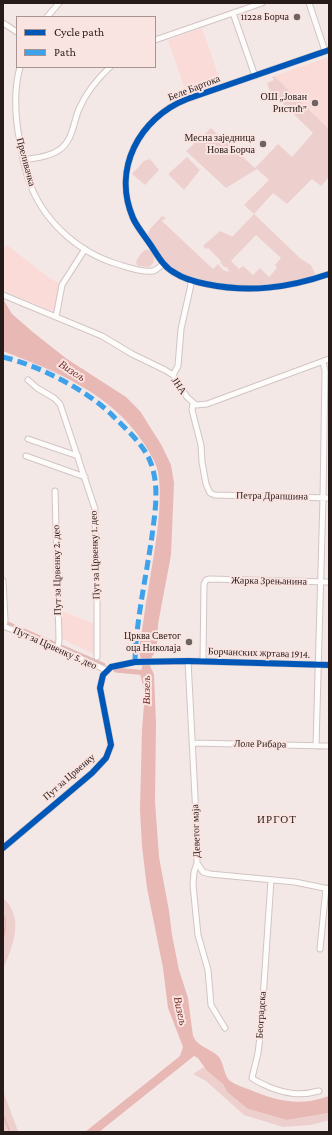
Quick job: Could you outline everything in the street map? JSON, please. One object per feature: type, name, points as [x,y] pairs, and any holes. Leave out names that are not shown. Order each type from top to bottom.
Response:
[{"type":"street","points":[[48,16],[59,3]]},
{"type":"street","points":[[156,40],[262,3]]},
{"type":"street","points":[[309,3],[327,50]]},
{"type":"street","points":[[233,13],[255,76]]},
{"type":"street","points":[[3,23],[16,31]]},
{"type":"street","name":"Беле Бартока","points":[[327,50],[187,99],[170,107],[150,124],[136,143],[131,154],[126,185],[128,203],[137,225],[164,264],[176,274],[192,280],[225,287],[255,289],[298,284],[329,274]]},
{"type":"street","name":"Преливачка","points":[[20,68],[16,82],[16,121],[31,186],[41,207],[59,228],[84,250],[115,264],[141,270],[152,271],[164,264]]},
{"type":"street","points":[[24,160],[49,155],[63,147],[69,139],[79,110],[88,93],[109,68]]},
{"type":"street","points":[[56,317],[62,285],[84,250]]},
{"type":"street","points":[[173,375],[178,366],[181,329],[192,280]]},
{"type":"street","name":"ЈНА","points":[[3,295],[102,336],[132,354],[165,370],[173,375],[193,404],[207,404],[329,359]]},
{"type":"street","points":[[316,746],[321,582],[326,498],[325,371],[323,362]]},
{"type":"street","name":"Пут за Црвенку 1. део","points":[[28,380],[60,404],[95,509],[97,657]]},
{"type":"street","name":"Петра Драпшина","points":[[193,404],[192,410],[202,450],[202,462],[206,484],[210,493],[215,495],[326,498]]},
{"type":"street","points":[[28,439],[78,456]]},
{"type":"street","points":[[26,456],[85,477]]},
{"type":"street","name":"Пут за Црвенку 2. део","points":[[54,491],[58,646]]},
{"type":"street","name":"Жарка Зрењанина","points":[[203,661],[204,584],[206,580],[329,582]]},
{"type":"street","points":[[3,581],[4,624]]},
{"type":"street","name":"Пут за Црвенку 5. део","points":[[4,624],[58,646],[106,670]]},
{"type":"street","name":"Борчанских жртава 1914.","points":[[106,670],[117,665],[154,661],[329,665]]},
{"type":"street","name":"Деветог маја","points":[[188,661],[197,864],[203,872],[210,874],[296,882],[327,889]]},
{"type":"street","name":"Пут за Црвенку","points":[[3,848],[92,772],[106,758],[111,745],[100,688],[106,670]]},
{"type":"street","name":"Лоле Рибара","points":[[192,743],[329,746]]},
{"type":"street","points":[[197,864],[194,872],[193,885],[198,935],[208,970],[210,1002],[212,1008],[225,1028]]},
{"type":"street","name":"Београдска","points":[[271,880],[261,1029],[258,1053],[252,1078],[257,1082],[286,1093],[302,1094],[319,1091]]},
{"type":"street","points":[[320,949],[327,889]]},
{"type":"shaded area","points":[[202,28],[220,80],[186,92],[168,40]]},
{"type":"shaded area","name":"ОШ „Јован Ристић”","points":[[329,57],[329,129],[274,76]]},
{"type":"shaded area","points":[[274,76],[329,129],[329,177],[321,186],[312,179],[287,204],[273,193],[254,214],[244,205],[269,180],[257,169],[226,188],[186,151],[211,128],[255,168],[278,144],[292,157],[313,133],[270,91],[267,83],[274,80],[272,77]]},
{"type":"shaded area","points":[[187,157],[200,170],[184,190],[168,174]]},
{"type":"shaded area","points":[[150,159],[159,170],[145,185],[132,174],[144,161]]},
{"type":"shaded area","points":[[254,214],[301,259],[311,265],[317,278],[264,289],[202,283],[169,269],[146,238],[150,229],[162,216],[166,218],[162,221],[213,269],[218,264],[223,270],[229,272],[227,267],[224,267],[220,262],[221,261],[208,248],[206,249],[203,246],[220,231],[233,236]],"holes":[[[256,235],[281,258],[275,265],[277,268],[269,277],[260,268],[253,275],[243,266],[239,269],[231,261]]]},
{"type":"shaded area","points":[[7,245],[48,277],[60,284],[55,312],[6,292],[3,287],[3,248]]},
{"type":"shaded area","points":[[147,249],[152,253],[154,258],[152,265],[149,267],[138,266],[136,263],[137,259]]},
{"type":"shaded area","points":[[59,610],[95,624],[94,654],[60,638]]},
{"type":"shaded area","points":[[3,898],[10,906],[14,914],[15,932],[3,969]]},
{"type":"shaded area","points":[[204,1067],[223,1084],[227,1092],[248,1109],[287,1120],[329,1113],[329,1120],[311,1125],[283,1127],[244,1115],[206,1081],[193,1074]]},
{"type":"shaded area","points":[[3,1091],[18,1131],[18,1132],[3,1132]]},
{"type":"water","name":"Визељ","points":[[3,299],[12,314],[34,333],[67,359],[126,397],[140,411],[162,446],[171,465],[174,483],[171,555],[158,624],[157,645],[150,660],[150,666],[154,674],[156,723],[155,801],[159,857],[179,970],[188,998],[193,1036],[198,1043],[217,1055],[227,1077],[233,1083],[269,1097],[288,1101],[308,1101],[329,1096],[329,1113],[287,1120],[248,1109],[227,1092],[223,1084],[207,1071],[198,1058],[194,1056],[99,1132],[85,1132],[180,1056],[183,1047],[168,1008],[163,968],[147,888],[142,846],[140,810],[142,729],[145,693],[140,674],[143,664],[139,648],[158,526],[160,494],[159,480],[156,465],[143,442],[114,410],[98,397],[62,376],[3,351]]},
{"type":"waterway","points":[[3,622],[103,665]]},
{"type":"waterway","name":"Визељ","points":[[116,670],[147,673]]},
{"type":"waterway","points":[[3,915],[5,923],[3,939]]},
{"type":"waterway","points":[[3,1115],[10,1132]]},
{"type":"marked path","points":[[3,357],[32,366],[62,380],[91,398],[114,417],[134,438],[150,461],[155,479],[156,498],[152,536],[139,615],[135,662]]},
{"type":"cycle path","points":[[329,50],[187,99],[170,108],[155,119],[143,132],[134,147],[128,164],[126,181],[127,200],[136,225],[164,264],[182,277],[222,287],[268,288],[299,283],[329,274]]},
{"type":"cycle path","points":[[3,848],[92,773],[106,758],[111,745],[100,688],[103,675],[111,667],[135,662],[188,661],[329,665]]},
{"type":"place","name":"11228 Борча","points":[[297,17]]},
{"type":"place","name":"ОШ „Јован Ристић”","points":[[315,103]]},
{"type":"place","name":"Месна заједница Нова Борча","points":[[263,144]]},
{"type":"place","name":"Црква Светог оца Николаја","points":[[189,642]]},
{"type":"district","name":"ИРГОТ","points":[[277,820]]}]
